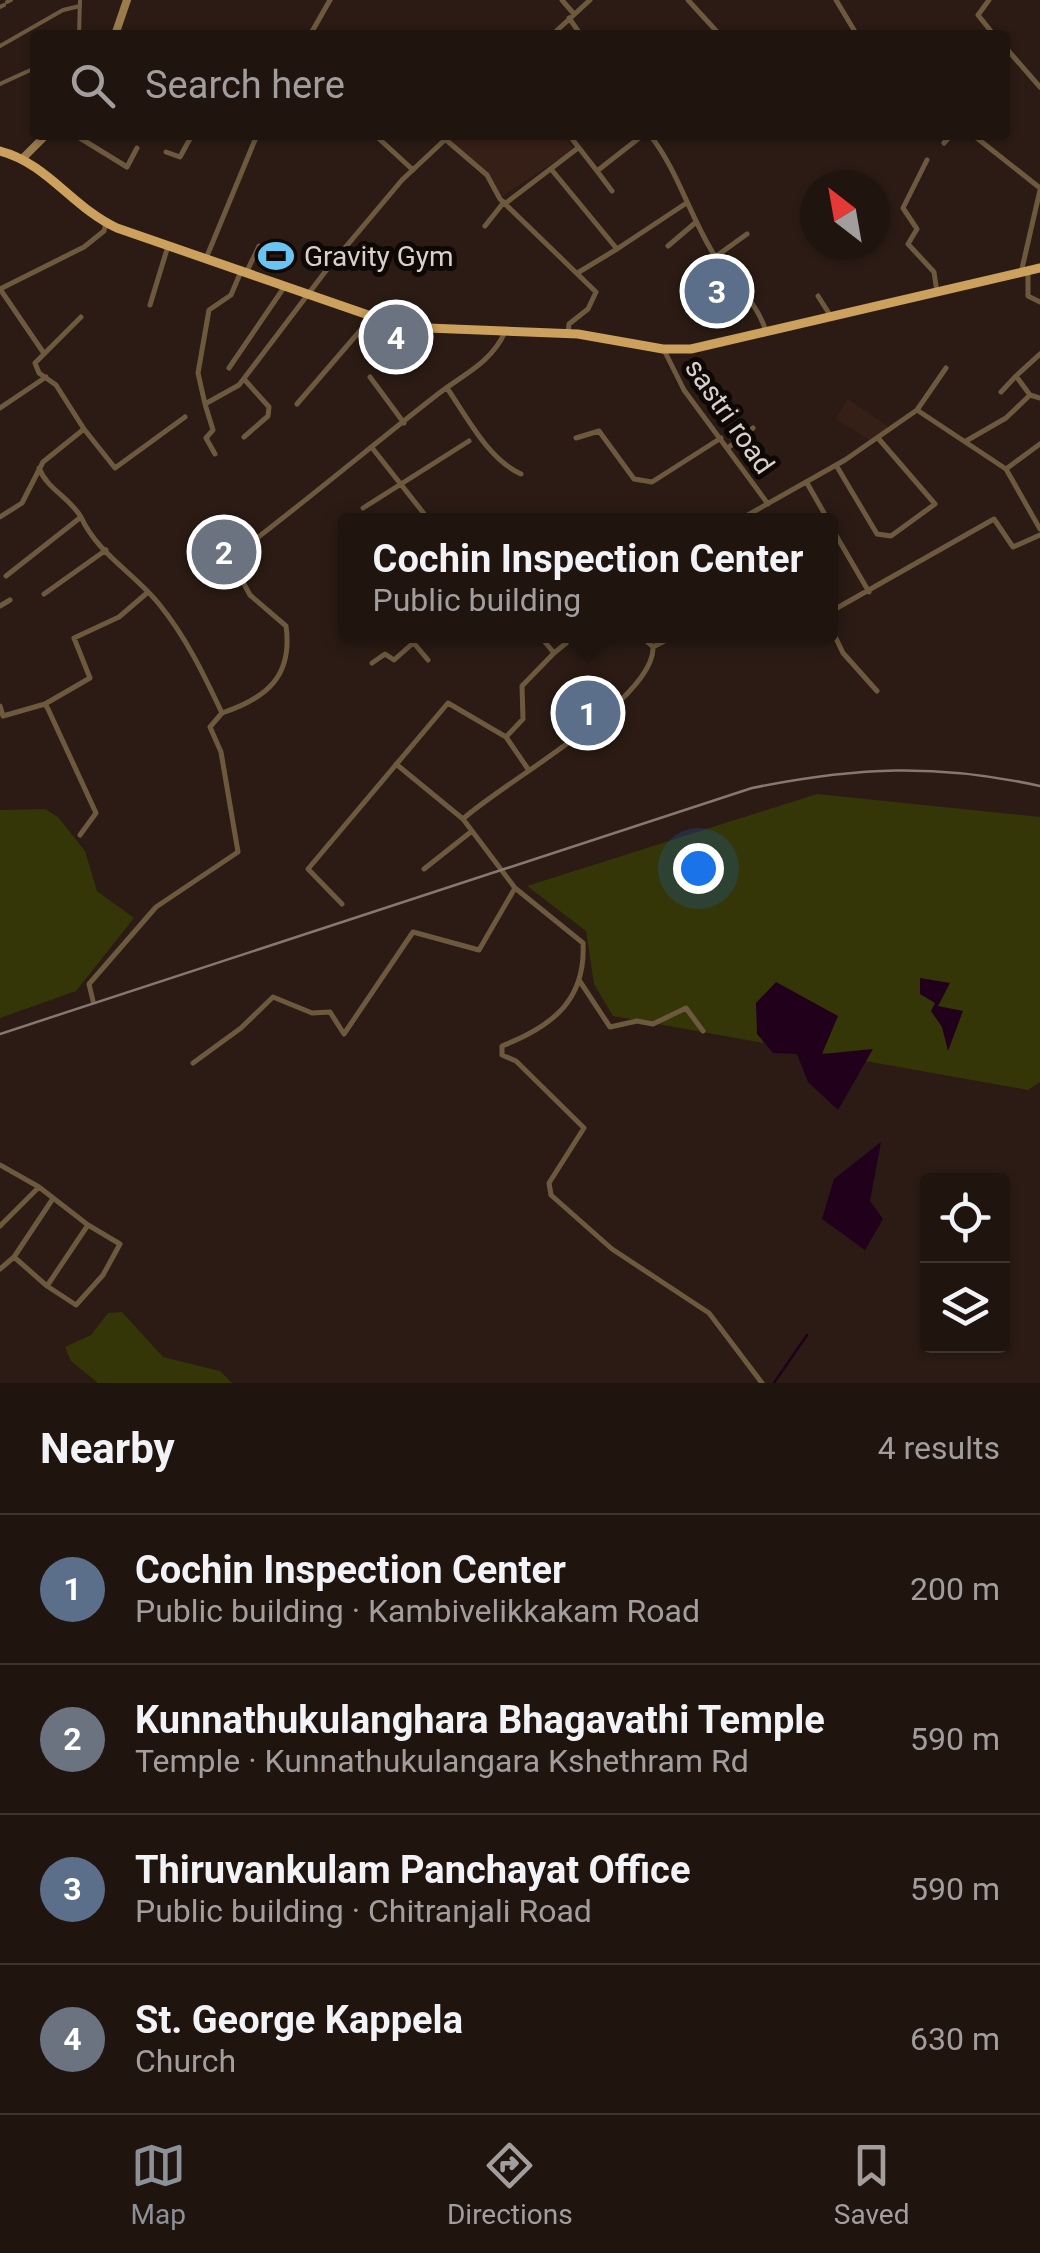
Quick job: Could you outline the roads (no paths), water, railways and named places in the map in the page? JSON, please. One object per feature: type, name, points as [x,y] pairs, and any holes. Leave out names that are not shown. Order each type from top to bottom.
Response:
[{"type":"highway","points":[[0,152],[23,158],[74,202],[106,222],[371,318],[437,330],[568,334],[663,349],[691,349],[1040,268]]},
{"type":"main road","points":[[116,30],[128,0]]},
{"type":"main road","points":[[23,158],[41,140]]},
{"type":"street","points":[[313,30],[330,0]]},
{"type":"street","points":[[562,0],[578,30]]},
{"type":"street","points":[[557,30],[590,0]]},
{"type":"street","points":[[688,0],[715,30]]},
{"type":"street","points":[[836,0],[854,30]]},
{"type":"street","points":[[989,0],[978,15],[990,30]]},
{"type":"street","points":[[0,46],[81,2],[79,30]]},
{"type":"street","points":[[1010,53],[1040,87]]},
{"type":"street","points":[[0,84],[30,70]]},
{"type":"street","points":[[83,140],[127,167],[137,148]]},
{"type":"street","points":[[166,152],[180,157],[189,140]]},
{"type":"street","points":[[207,256],[254,140]]},
{"type":"street","points":[[381,140],[413,170]]},
{"type":"street","points":[[205,404],[244,379],[308,294],[413,170],[445,140]]},
{"type":"street","points":[[451,140],[487,175],[505,203],[579,272],[596,296],[570,324],[568,334]]},
{"type":"street","points":[[573,140],[612,191]]},
{"type":"street","points":[[597,171],[639,140]]},
{"type":"street","points":[[651,140],[668,159],[685,204],[715,257],[742,286],[766,331]]},
{"type":"street","points":[[978,140],[1040,189],[1025,272],[1028,296],[1040,302]]},
{"type":"street","points":[[485,226],[505,203],[578,148]]},
{"type":"street","points":[[927,160],[903,208],[917,229],[908,244],[934,272],[937,292]]},
{"type":"street","points":[[551,169],[618,249]]},
{"type":"street","points":[[579,272],[685,204]]},
{"type":"street","points":[[44,352],[0,289],[84,246],[104,231],[106,222]]},
{"type":"street","points":[[668,246],[695,223]]},
{"type":"street","points":[[715,257],[747,234]]},
{"type":"street","points":[[150,305],[168,246]]},
{"type":"street","points":[[216,454],[206,438],[213,430],[199,381],[202,343],[209,310],[231,295],[259,246]]},
{"type":"street","points":[[229,368],[285,286]]},
{"type":"street","points":[[818,296],[832,319]]},
{"type":"street","points":[[82,317],[35,363],[116,468],[184,416]]},
{"type":"street","points":[[296,404],[371,318]]},
{"type":"street","points":[[93,1000],[89,984],[156,907],[238,852],[221,752],[210,727],[222,713],[249,704],[278,683],[288,651],[286,626],[250,595],[238,573],[252,562],[248,546],[447,388],[486,362],[507,330]]},
{"type":"street","name":"sastri road","points":[[663,349],[684,390],[768,504]]},
{"type":"street","points":[[1001,392],[1040,354]]},
{"type":"street","points":[[752,513],[836,465],[917,410],[946,368]]},
{"type":"street","points":[[1016,376],[1030,394],[1040,398]]},
{"type":"street","points":[[0,408],[46,377]]},
{"type":"street","points":[[370,377],[404,423]]},
{"type":"street","points":[[244,379],[269,407],[268,416],[244,438]]},
{"type":"street","points":[[447,388],[488,446],[508,468],[521,474]]},
{"type":"street","points":[[966,441],[1006,418],[1030,394]]},
{"type":"street","points":[[838,608],[994,520],[1013,548],[1040,532],[1006,470],[917,410]]},
{"type":"street","points":[[729,447],[753,428]]},
{"type":"street","points":[[0,517],[22,503],[39,468],[84,429]]},
{"type":"street","points":[[576,438],[599,431],[634,479],[652,482],[721,438]]},
{"type":"street","points":[[836,465],[877,534],[891,536],[935,504],[878,438]]},
{"type":"street","points":[[363,508],[469,442]]},
{"type":"street","points":[[1006,470],[1040,444]]},
{"type":"street","points":[[373,450],[424,513]]},
{"type":"street","points":[[39,468],[44,482],[65,496],[96,542],[148,594],[190,647],[222,713]]},
{"type":"street","points":[[806,483],[823,513]]},
{"type":"street","points":[[6,576],[81,518]]},
{"type":"street","points":[[838,538],[870,593]]},
{"type":"street","points":[[44,594],[106,550]]},
{"type":"street","points":[[0,706],[3,716],[45,704],[90,678],[74,638],[118,617],[148,594]]},
{"type":"street","points":[[0,606],[10,600]]},
{"type":"street","points":[[372,664],[384,654],[394,660],[412,643]]},
{"type":"street","points":[[414,643],[428,660]]},
{"type":"street","points":[[546,643],[554,653]]},
{"type":"street","points":[[506,737],[523,719],[522,686],[566,643]]},
{"type":"street","points":[[463,819],[528,769],[557,754],[637,685],[654,663],[654,648],[649,643]]},
{"type":"street","points":[[654,648],[662,643]]},
{"type":"street","points":[[838,643],[876,691]]},
{"type":"street","points":[[342,904],[308,869],[448,703],[506,737],[528,769]]},
{"type":"street","points":[[45,704],[96,812],[80,835]]},
{"type":"street","points":[[396,764],[463,819],[515,888],[583,942],[584,974],[544,1030],[502,1046],[502,1055],[516,1061],[584,1128],[549,1184],[552,1195],[612,1249],[709,1313],[762,1383]]},
{"type":"street","points":[[424,869],[472,832]]},
{"type":"street","points":[[193,1063],[241,1028],[273,997],[312,1014],[330,1012],[344,1034],[413,932],[479,950],[515,888]]},
{"type":"street","points":[[580,980],[610,1027],[637,1022],[653,1024],[686,1008],[703,1031]]},
{"type":"street","points":[[0,1165],[39,1187],[88,1226],[120,1244],[103,1275],[76,1305],[14,1257]]},
{"type":"street","points":[[0,1226],[39,1187]]},
{"type":"street","points":[[0,1269],[14,1257],[52,1200]]},
{"type":"street","points":[[47,1286],[88,1226]]},
{"type":"waterway","points":[[774,1383],[807,1335]]},
{"type":"railway","points":[[0,1034],[752,788],[896,770],[966,774],[1040,786]]},
{"type":"place","name":"Gravity Gym","points":[[276,256]]},
{"type":"place","name":"Thiruvankulam Panchayat Office","points":[[717,291]]},
{"type":"place","name":"St. George Kappela","points":[[396,337]]},
{"type":"place","name":"Kunnathukulanghara Bhagavathi Temple","points":[[224,552]]},
{"type":"place","name":"Cochin Inspection Center","points":[[588,713]]}]
